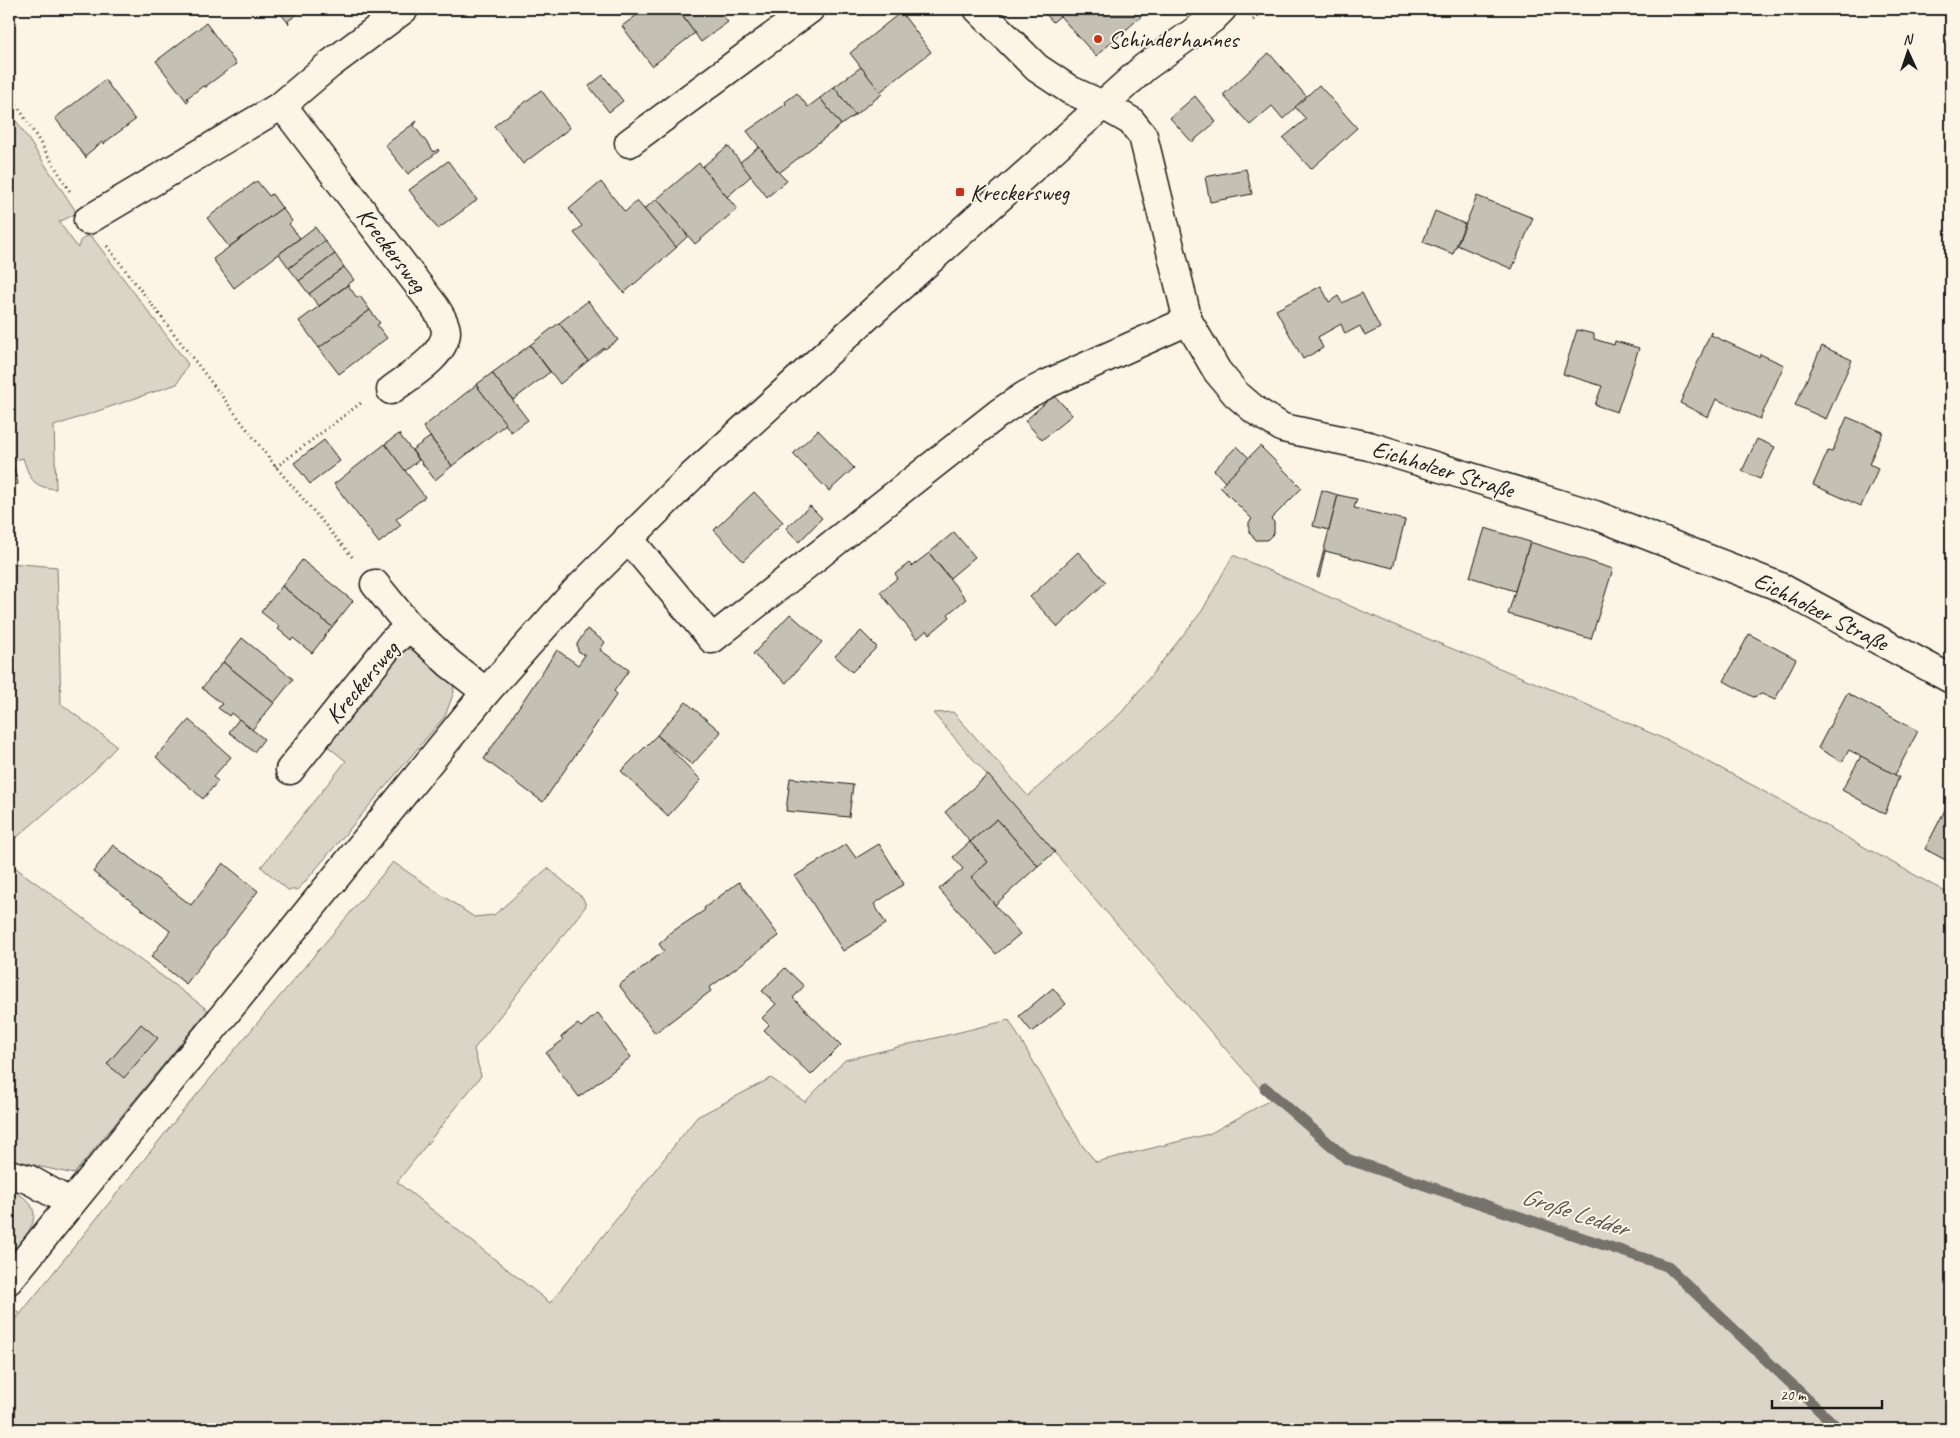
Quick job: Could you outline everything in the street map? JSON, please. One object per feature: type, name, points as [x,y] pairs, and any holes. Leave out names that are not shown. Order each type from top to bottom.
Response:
[{"type":"street","points":[[88,220],[282,105],[329,65],[404,9]]},
{"type":"street","points":[[629,143],[810,9]]},
{"type":"street","points":[[978,9],[1036,68],[1070,90],[1103,106]]},
{"type":"street","points":[[9,1280],[486,692],[537,633],[628,538],[784,392],[1145,67],[1212,19],[1222,9]]},
{"type":"street","name":"Kreckersweg","points":[[282,105],[435,307],[442,320],[446,332],[441,346],[432,358],[391,390]]},
{"type":"street","name":"Eichholzer Straße","points":[[1103,106],[1131,121],[1143,136],[1188,321],[1208,359],[1227,384],[1256,411],[1283,428],[1369,446],[1595,515],[1778,586],[1951,679]]},
{"type":"street","points":[[628,538],[712,639],[999,414],[1026,395],[1046,384],[1188,321]]},
{"type":"street","points":[[376,584],[410,627]]},
{"type":"street","name":"Kreckersweg","points":[[290,770],[392,642],[410,627],[450,664],[486,692]]},
{"type":"street","points":[[9,1174],[28,1179],[71,1203]]},
{"type":"path","points":[[9,92],[88,220],[276,467],[376,584]]},
{"type":"path","points":[[276,467],[370,396],[391,390]]},
{"type":"shaded area","points":[[9,110],[75,210],[75,214],[59,222],[78,248],[80,241],[86,236],[92,237],[188,364],[177,384],[54,426],[56,489],[42,486],[33,481],[23,458],[9,462]]},
{"type":"shaded area","points":[[1233,555],[1387,622],[1565,695],[1671,742],[1951,895],[1951,1429],[9,1429],[9,1328],[178,1117],[393,862],[474,917],[494,915],[548,868],[583,898],[586,906],[474,1049],[481,1076],[397,1182],[550,1303],[697,1117],[771,1078],[805,1102],[845,1060],[1009,1020],[1082,1145],[1096,1162],[1209,1134],[1270,1100],[933,713],[953,712],[1028,796],[1122,712],[1202,611]]},
{"type":"shaded area","points":[[9,563],[57,567],[61,704],[117,746],[95,770],[9,844]]},
{"type":"shaded area","points":[[410,649],[425,656],[453,681],[454,692],[445,716],[304,883],[297,890],[288,890],[261,867],[346,761],[326,745],[401,650]]},
{"type":"shaded area","points":[[9,863],[208,1010],[74,1174],[9,1160]]},
{"type":"shaded area","points":[[9,1189],[31,1205],[34,1219],[28,1232],[9,1256]]},
{"type":"building","points":[[277,9],[304,9],[288,21],[289,24]]},
{"type":"building","points":[[645,9],[677,9],[695,33],[652,66],[622,26]]},
{"type":"building","points":[[682,9],[718,9],[728,22],[701,42],[679,11]]},
{"type":"building","points":[[724,9],[734,9],[728,14]]},
{"type":"building","name":"Schinderhannes","points":[[1041,9],[1139,9],[1144,14],[1096,56],[1060,16],[1053,22]]},
{"type":"building","points":[[901,12],[931,52],[880,92],[850,53]]},
{"type":"building","points":[[206,23],[236,64],[207,87],[203,86],[187,98],[189,101],[187,102],[156,61]]},
{"type":"building","points":[[1269,53],[1307,97],[1283,119],[1272,106],[1250,125],[1223,95]]},
{"type":"building","points":[[861,67],[882,94],[855,115],[834,87]]},
{"type":"building","points":[[603,75],[623,101],[609,112],[589,86]]},
{"type":"building","points":[[105,80],[135,120],[105,144],[102,142],[86,155],[86,158],[55,118]]},
{"type":"building","points":[[1319,85],[1357,128],[1311,169],[1283,138],[1306,119],[1295,107]]},
{"type":"building","points":[[834,87],[855,115],[841,125],[820,98]]},
{"type":"building","points":[[541,90],[570,128],[523,164],[494,126]]},
{"type":"building","points":[[797,93],[808,107],[820,98],[841,125],[779,173],[747,131],[786,104],[785,102]]},
{"type":"building","points":[[1195,96],[1216,122],[1192,142],[1170,118]]},
{"type":"building","points":[[417,121],[414,126],[434,152],[438,149],[439,151],[408,174],[385,145]]},
{"type":"building","points":[[728,146],[751,176],[727,197],[702,167]]},
{"type":"building","points":[[759,147],[787,181],[767,197],[740,162]]},
{"type":"building","points":[[448,161],[477,200],[438,229],[409,190]]},
{"type":"building","points":[[699,163],[737,209],[695,244],[657,199]]},
{"type":"building","points":[[1246,169],[1252,194],[1210,202],[1205,177]]},
{"type":"building","points":[[257,181],[269,196],[272,194],[282,208],[229,247],[207,218]]},
{"type":"building","points":[[601,182],[625,212],[637,201],[677,247],[624,293],[574,233],[582,226],[569,209]]},
{"type":"building","points":[[1477,196],[1533,218],[1512,269],[1457,245]]},
{"type":"building","points":[[657,199],[688,236],[676,247],[644,209]]},
{"type":"building","points":[[282,208],[292,221],[289,224],[300,238],[234,288],[213,259]]},
{"type":"building","points":[[1435,211],[1465,224],[1453,254],[1423,242]]},
{"type":"building","points":[[315,227],[325,241],[289,268],[279,254]]},
{"type":"building","points":[[325,241],[335,254],[299,281],[289,268]]},
{"type":"building","points":[[335,254],[344,267],[309,294],[299,281]]},
{"type":"building","points":[[344,267],[354,280],[319,306],[309,294]]},
{"type":"building","points":[[348,285],[357,298],[360,296],[370,310],[319,348],[299,321]]},
{"type":"building","points":[[1321,286],[1329,302],[1338,296],[1342,303],[1362,293],[1380,328],[1365,336],[1360,326],[1345,334],[1341,324],[1318,337],[1323,348],[1303,359],[1276,310]]},
{"type":"building","points":[[588,301],[618,340],[588,361],[559,323]]},
{"type":"building","points":[[370,310],[380,323],[377,325],[387,338],[339,374],[319,348]]},
{"type":"building","points":[[559,323],[588,361],[560,384],[530,345]]},
{"type":"building","points":[[1577,330],[1594,334],[1594,339],[1614,345],[1615,341],[1639,348],[1617,412],[1595,405],[1602,386],[1563,374]]},
{"type":"building","points":[[1711,332],[1711,335],[1759,357],[1760,354],[1784,365],[1760,419],[1716,399],[1708,417],[1680,403]]},
{"type":"building","points":[[530,345],[550,372],[513,400],[492,373]]},
{"type":"building","points":[[1822,346],[1852,360],[1826,419],[1795,405]]},
{"type":"building","points":[[492,373],[528,420],[511,432],[476,385]]},
{"type":"building","points":[[476,385],[506,424],[452,466],[423,427]]},
{"type":"building","points":[[1054,395],[1072,415],[1042,440],[1025,421]]},
{"type":"building","points":[[1847,417],[1883,432],[1869,464],[1878,468],[1861,506],[1813,485],[1828,451],[1832,452]]},
{"type":"building","points":[[818,430],[854,468],[829,491],[793,454]]},
{"type":"building","points":[[399,434],[419,460],[405,471],[385,444]]},
{"type":"building","points":[[430,437],[452,466],[435,480],[412,450]]},
{"type":"building","points":[[1757,439],[1775,447],[1760,479],[1742,471]]},
{"type":"building","points":[[324,440],[340,461],[310,484],[294,463]]},
{"type":"building","points":[[385,444],[425,497],[396,519],[401,525],[379,543],[334,484]]},
{"type":"building","points":[[1237,446],[1249,458],[1225,482],[1214,470]]},
{"type":"building","points":[[1260,446],[1302,488],[1271,519],[1274,522],[1274,533],[1267,540],[1256,540],[1249,532],[1249,522],[1252,519],[1220,487]]},
{"type":"building","points":[[13,464],[18,484],[9,486],[9,465]]},
{"type":"building","points":[[1322,490],[1338,495],[1329,530],[1313,526]]},
{"type":"building","points":[[754,492],[783,522],[743,561],[714,530]]},
{"type":"building","points":[[1338,495],[1357,499],[1354,508],[1405,520],[1393,568],[1325,551],[1319,578],[1317,577]]},
{"type":"building","points":[[810,506],[822,518],[799,542],[786,528]]},
{"type":"building","points":[[1485,528],[1530,542],[1515,591],[1470,577]]},
{"type":"building","points":[[954,532],[975,557],[950,578],[929,553]]},
{"type":"building","points":[[1530,542],[1613,569],[1591,639],[1508,614]]},
{"type":"building","points":[[1078,552],[1106,582],[1058,627],[1030,597]]},
{"type":"building","points":[[929,553],[966,599],[948,614],[950,617],[930,634],[927,630],[917,639],[880,592],[898,578],[895,574],[909,563],[912,566]]},
{"type":"building","points":[[302,560],[353,601],[332,627],[282,586]]},
{"type":"building","points":[[282,586],[332,627],[312,653],[293,638],[291,640],[278,629],[280,627],[261,612]]},
{"type":"building","points":[[790,614],[822,642],[786,683],[753,654]]},
{"type":"building","points":[[587,629],[605,642],[600,650],[629,670],[614,691],[617,694],[543,802],[484,759],[557,650],[578,665],[585,655],[578,651],[577,644]]},
{"type":"building","points":[[861,631],[877,647],[852,672],[835,656]]},
{"type":"building","points":[[1749,634],[1796,659],[1775,700],[1762,694],[1753,697],[1724,681]]},
{"type":"building","points":[[242,638],[293,679],[274,703],[223,662]]},
{"type":"building","points":[[223,662],[274,703],[252,730],[231,713],[229,716],[218,708],[222,704],[202,688]]},
{"type":"building","points":[[1847,693],[1918,731],[1895,775],[1849,750],[1842,762],[1818,748]]},
{"type":"building","points":[[686,702],[721,732],[692,765],[657,735]]},
{"type":"building","points":[[239,719],[264,739],[254,752],[229,732]]},
{"type":"building","points":[[189,720],[231,757],[213,777],[218,781],[203,799],[156,757]]},
{"type":"building","points":[[657,735],[701,780],[668,816],[621,771]]},
{"type":"building","points":[[1861,756],[1899,777],[1885,814],[1842,790]]},
{"type":"building","points":[[988,775],[1055,852],[1038,866],[997,819],[970,842],[945,812]]},
{"type":"building","points":[[790,778],[853,785],[849,817],[786,811]]},
{"type":"building","points":[[1951,798],[1951,863],[1925,849]]},
{"type":"building","points":[[997,819],[1038,866],[995,905],[971,877],[988,862],[970,842]]},
{"type":"building","points":[[970,842],[988,862],[971,877],[1020,934],[996,954],[939,889],[963,869],[953,857]]},
{"type":"building","points":[[846,844],[856,858],[879,844],[904,884],[874,904],[886,924],[843,951],[795,876]]},
{"type":"building","points":[[113,845],[191,905],[223,863],[258,891],[186,984],[151,957],[170,931],[93,872]]},
{"type":"building","points":[[739,882],[779,936],[709,988],[711,991],[655,1033],[619,985],[664,951],[659,944],[667,935],[705,910],[704,908]]},
{"type":"building","points":[[785,968],[804,986],[793,998],[841,1045],[811,1075],[764,1030],[769,1025],[762,1018],[776,1004],[762,991]]},
{"type":"building","points":[[1053,988],[1066,1004],[1032,1032],[1019,1016]]},
{"type":"building","points":[[598,1013],[631,1057],[579,1097],[546,1053],[563,1040],[561,1037],[578,1024],[581,1027]]},
{"type":"building","points":[[141,1024],[158,1038],[124,1078],[107,1064]]},
{"type":"waterway","name":"Große Ledder","points":[[1265,1088],[1347,1159],[1667,1266],[1839,1429]]},
{"type":"place","name":"Schinderhannes","points":[[1098,39]]},
{"type":"place","name":"Kreckersweg","points":[[960,192]]}]
